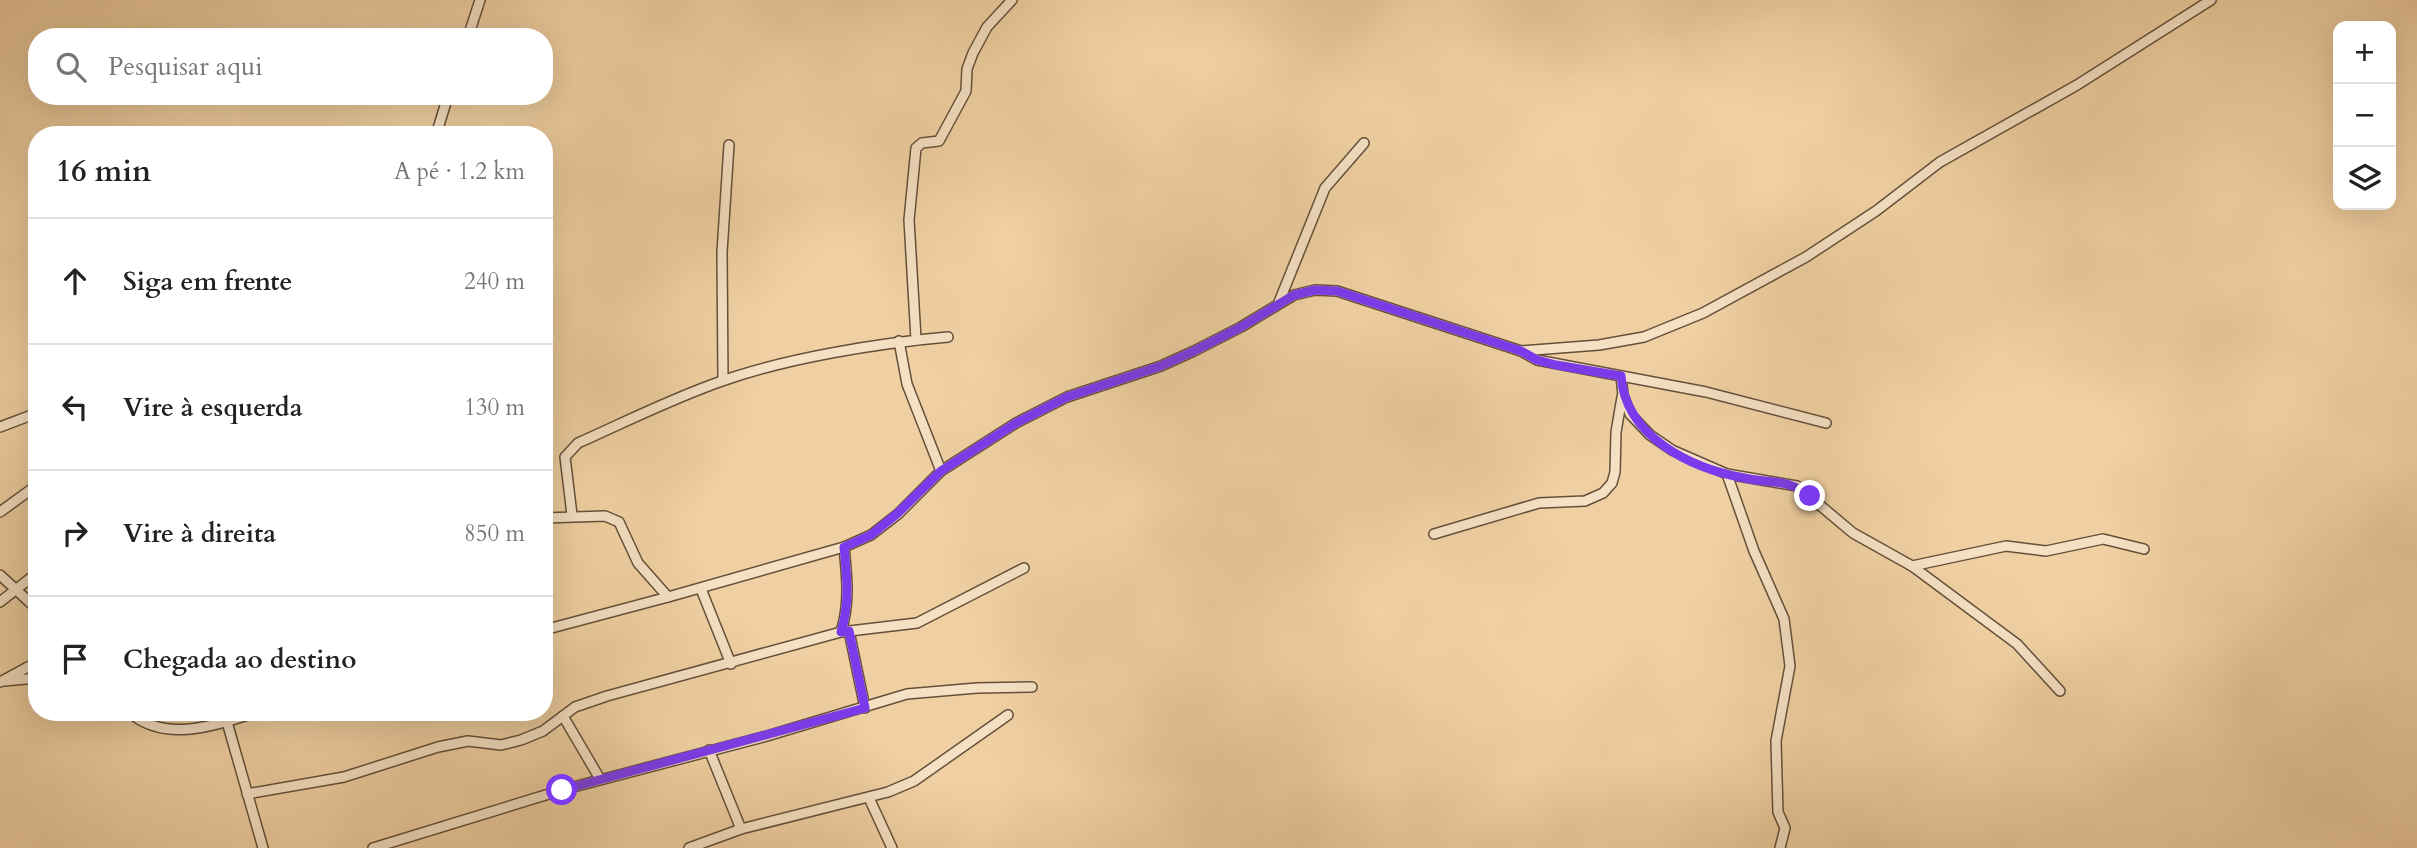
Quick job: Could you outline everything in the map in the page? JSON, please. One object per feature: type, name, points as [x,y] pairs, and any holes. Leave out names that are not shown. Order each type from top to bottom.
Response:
[{"type":"street","points":[[471,28],[480,0]]},
{"type":"street","points":[[916,340],[908,220],[916,148],[922,143],[939,141],[966,91],[967,69],[987,27],[1012,0]]},
{"type":"street","points":[[1521,351],[1599,345],[1644,337],[1714,307],[1806,257],[1876,211],[1940,162],[2077,85],[2211,0]]},
{"type":"street","points":[[439,126],[445,105]]},
{"type":"street","points":[[1279,302],[1325,188],[1364,143]]},
{"type":"street","points":[[723,380],[722,252],[729,145]]},
{"type":"street","points":[[553,628],[701,589],[844,547],[871,535],[941,471],[1016,423],[1067,397],[1161,366],[1241,327],[1279,302],[1315,290],[1337,291],[1556,365],[1706,393],[1826,423]]},
{"type":"street","points":[[572,515],[565,464],[569,450],[578,443],[723,380],[900,341],[948,337]]},
{"type":"street","points":[[900,341],[907,384],[941,471]]},
{"type":"street","points":[[1621,376],[1623,395],[1630,414],[1650,435],[1672,450],[1727,474],[1797,486],[1853,533],[1912,566],[2017,645],[2060,691]]},
{"type":"street","points":[[1434,534],[1539,503],[1585,501],[1603,493],[1615,472],[1616,432],[1623,395]]},
{"type":"street","points":[[0,427],[28,416]]},
{"type":"street","points":[[1727,474],[1754,551],[1775,593],[1784,619],[1790,666],[1776,741],[1778,812],[1785,828],[1780,848]]},
{"type":"street","points":[[0,512],[28,492]]},
{"type":"street","points":[[553,516],[605,516],[619,522],[638,563],[668,597]]},
{"type":"street","points":[[1912,566],[2006,546],[2046,551],[2103,539],[2144,549]]},
{"type":"street","points":[[844,547],[848,591],[845,632],[865,708]]},
{"type":"street","points":[[247,794],[345,777],[438,747],[468,741],[501,745],[543,731],[575,707],[607,696],[845,632],[917,623],[1024,568]]},
{"type":"street","points":[[0,575],[28,601]]},
{"type":"street","points":[[0,602],[28,580]]},
{"type":"street","points":[[701,589],[731,664]]},
{"type":"street","points":[[0,682],[28,667]]},
{"type":"street","points":[[0,682],[28,679]]},
{"type":"street","points":[[373,848],[600,779],[865,708],[907,694],[1032,687]]},
{"type":"street","points":[[689,848],[741,829],[869,798],[914,781],[1008,715]]},
{"type":"street","points":[[563,716],[600,779]]},
{"type":"street","points":[[140,721],[160,729],[181,731],[230,721]]},
{"type":"street","points":[[227,722],[263,848]]},
{"type":"street","points":[[709,750],[741,829]]},
{"type":"street","points":[[869,798],[892,848]]},
{"type":"route","points":[[562,790],[865,708],[849,631],[841,632],[847,612],[848,591],[844,547],[871,535],[941,471],[1016,423],[1067,397],[1161,366],[1241,327],[1279,302],[1315,290],[1337,291],[1521,351],[1537,360],[1621,376],[1623,395],[1630,414],[1650,435],[1672,450],[1727,474],[1746,479],[1787,482],[1810,496]]}]
